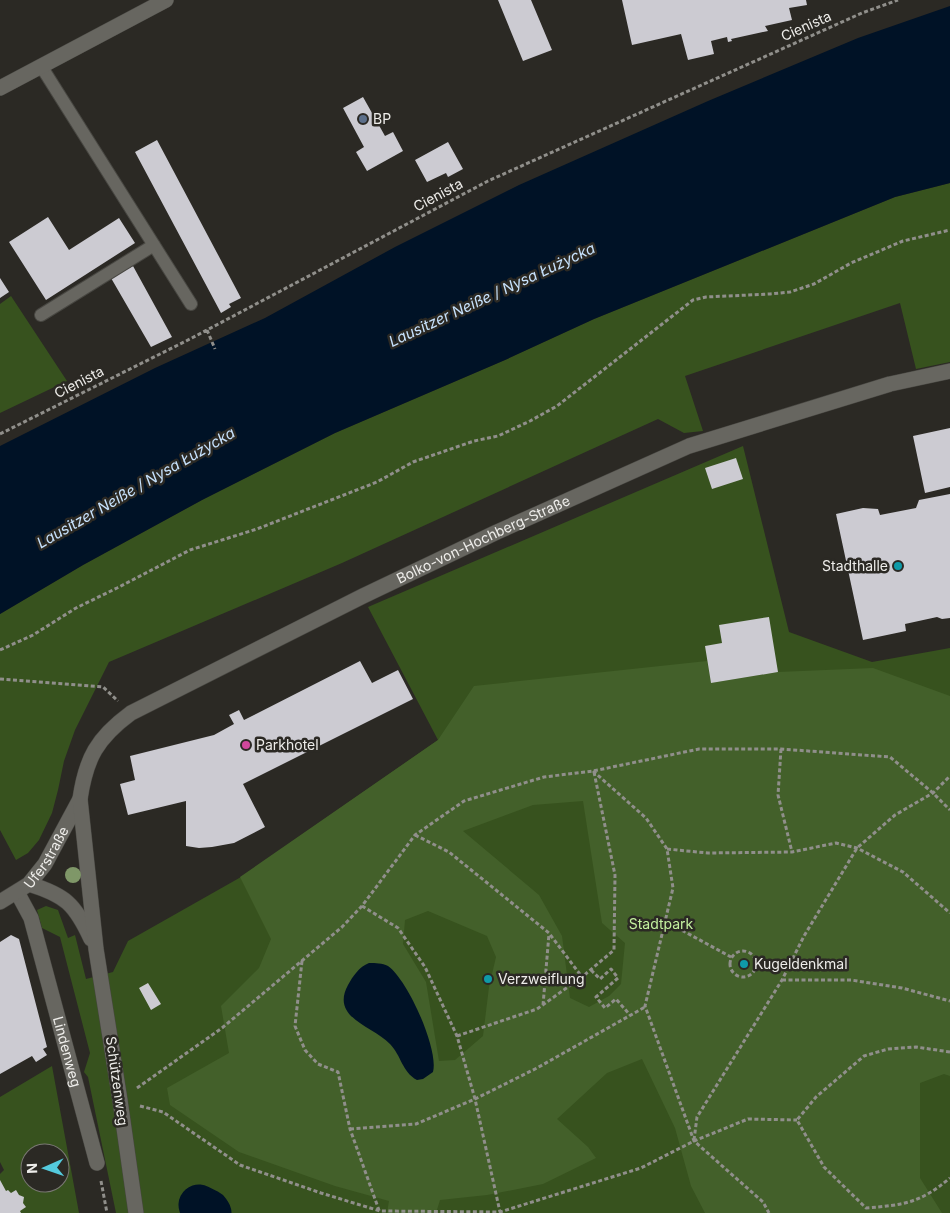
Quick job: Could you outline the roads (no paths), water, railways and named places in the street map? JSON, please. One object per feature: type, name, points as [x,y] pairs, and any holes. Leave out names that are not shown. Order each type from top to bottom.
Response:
[{"type":"street","points":[[0,88],[166,0]]},
{"type":"street","name":"Bolko-von-Hochberg-Straße","points":[[80,799],[83,776],[97,745],[112,727],[131,713],[363,596],[497,532],[689,446],[890,384],[950,372]]},
{"type":"street","name":"Uferstraße","points":[[0,902],[23,888],[45,864],[80,799]]},
{"type":"street","name":"Schützenweg","points":[[80,799],[96,949],[136,1213]]},
{"type":"street","name":"Schützenweg","points":[[23,888],[52,891],[69,902],[78,914],[96,949]]},
{"type":"street","name":"Lindenweg","points":[[23,888],[97,1163]]},
{"type":"lane","points":[[41,66],[191,304]]},
{"type":"lane","points":[[41,316],[154,245]]},
{"type":"water","name":"Lausitzer Neiße / Nysa Łużycka","points":[[950,6],[950,183],[895,197],[594,319],[505,360],[335,433],[202,500],[83,565],[0,614],[0,446],[155,368],[265,318],[395,247],[519,185],[708,101],[858,38]]},
{"type":"water","points":[[369,963],[379,963],[388,966],[396,974],[413,1000],[427,1032],[434,1062],[433,1072],[423,1079],[417,1080],[412,1077],[394,1048],[383,1038],[356,1020],[345,1006],[344,996],[348,985],[359,969]]},
{"type":"waterway","points":[[199,1205],[211,1213]]},
{"type":"place","name":"BP","points":[[363,119]]},
{"type":"place","name":"Stadthalle","points":[[898,566]]},
{"type":"place","name":"Parkhotel","points":[[246,745]]},
{"type":"place","name":"Kugeldenkmal","points":[[744,964]]},
{"type":"place","name":"Verzweiflung","points":[[488,979]]},
{"type":"park label","name":"Stadtpark","points":[[661,924]]}]
